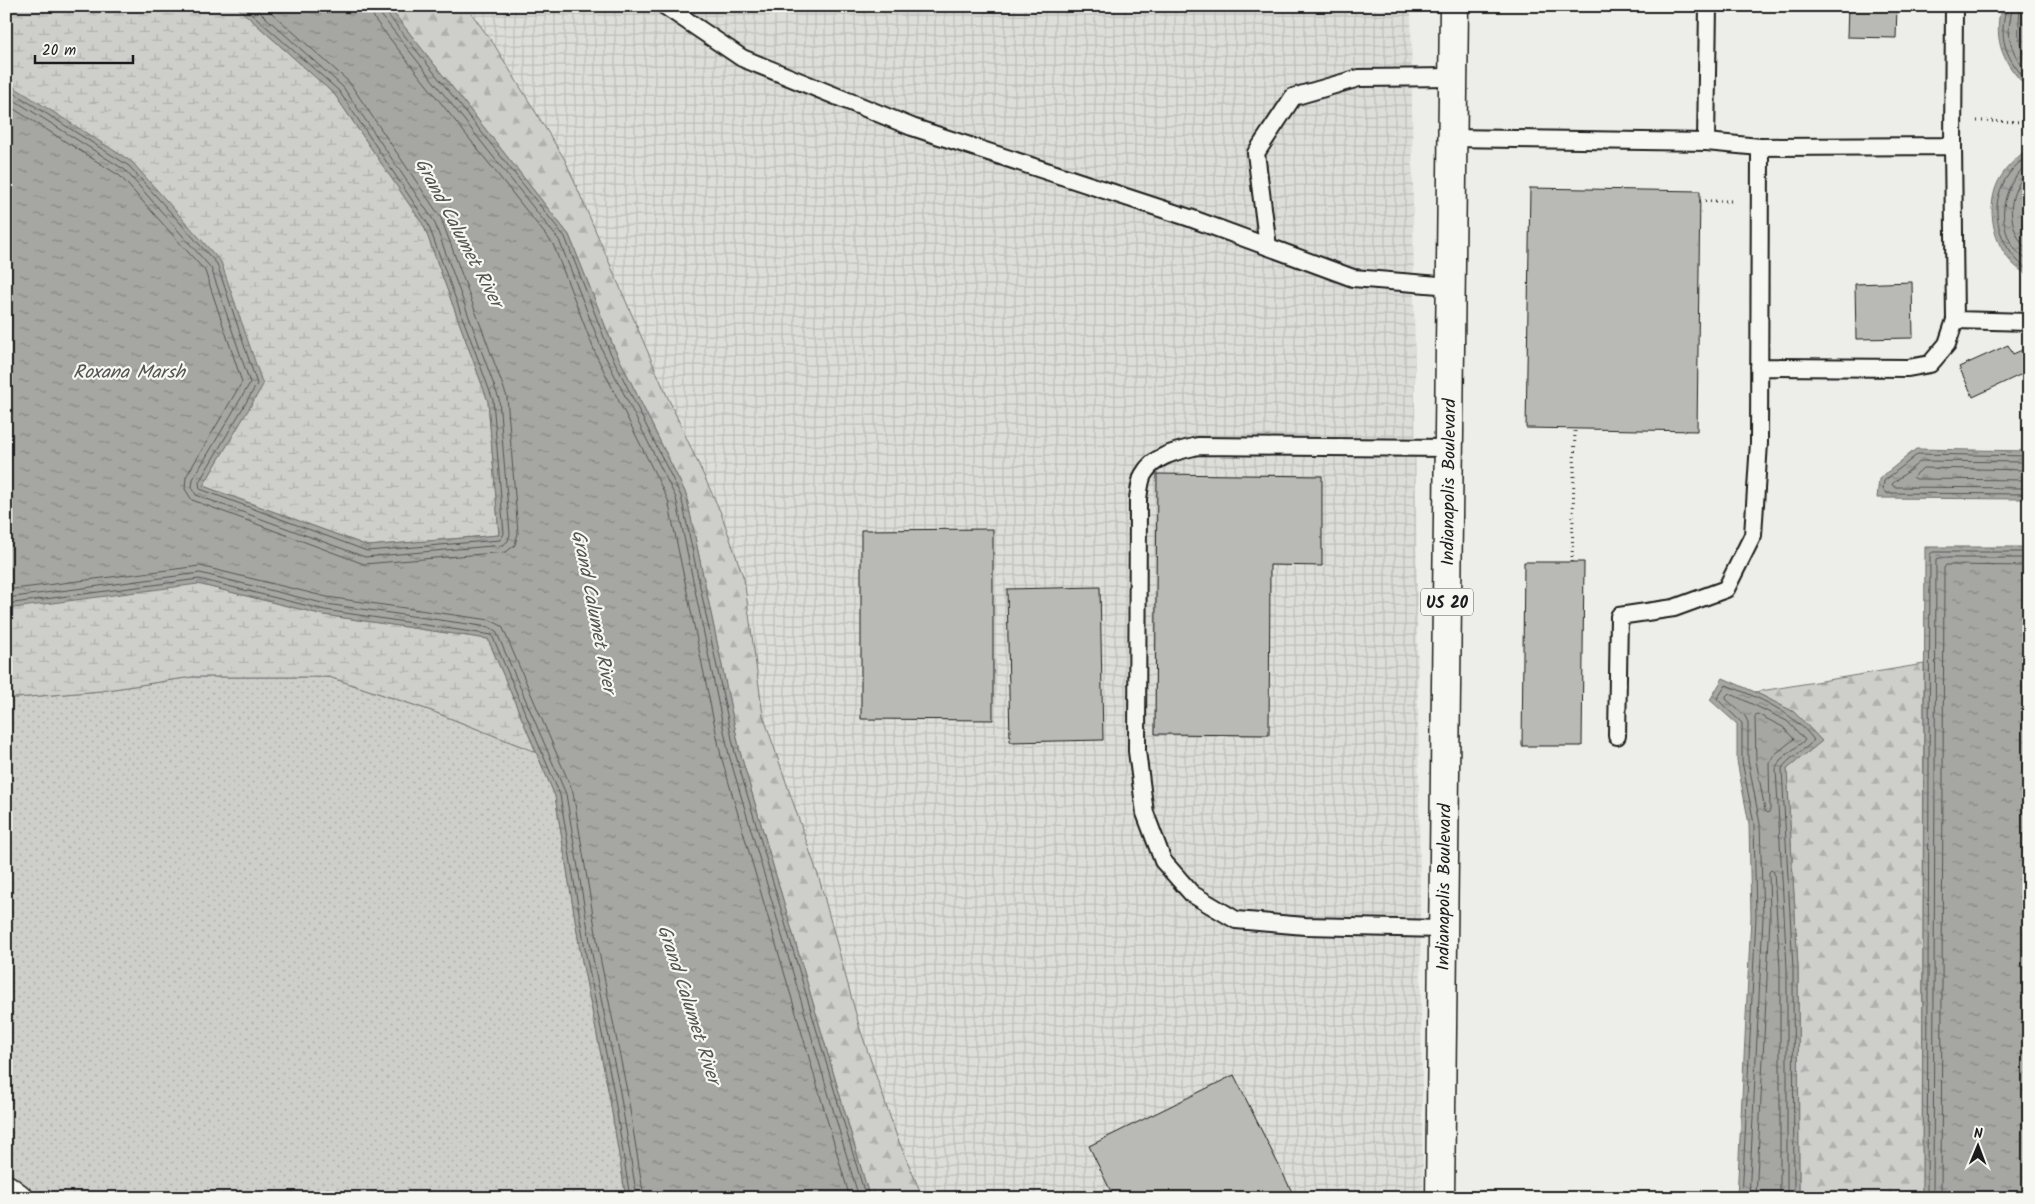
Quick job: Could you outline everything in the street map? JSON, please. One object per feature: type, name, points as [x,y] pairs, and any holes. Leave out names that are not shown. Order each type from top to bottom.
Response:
[{"type":"main road","name":"Indianapolis Boulevard","points":[[1440,1198],[1454,6]]},
{"type":"main road","points":[[6,1189],[18,1198]]},
{"type":"lane","points":[[665,6],[742,58],[912,127],[1190,218],[1353,278],[1451,286]]},
{"type":"lane","points":[[1706,142],[1708,6]]},
{"type":"lane","points":[[1759,367],[1908,368],[1930,364],[1947,344],[1955,320],[1954,6]]},
{"type":"lane","points":[[1268,247],[1256,153],[1293,97],[1359,78],[1453,77]]},
{"type":"lane","points":[[1452,138],[1706,142],[1760,146],[1953,146]]},
{"type":"lane","points":[[1617,736],[1620,616],[1674,608],[1726,590],[1753,535],[1759,443],[1760,146]]},
{"type":"lane","points":[[1955,320],[2029,322]]},
{"type":"lane","points":[[1443,929],[1305,926],[1236,920],[1192,894],[1162,861],[1145,813],[1137,751],[1138,499],[1142,476],[1155,460],[1175,451],[1198,446],[1449,448]]},
{"type":"path","points":[[1954,121],[2029,122]]},
{"type":"path","points":[[1700,201],[1760,201]]},
{"type":"path","points":[[1572,562],[1574,429]]},
{"type":"shaded area","points":[[388,6],[1411,6],[1423,1198],[872,1198],[569,235]]},
{"type":"green space","points":[[6,6],[236,6],[335,95],[424,226],[488,401],[499,535],[368,546],[203,486],[260,389],[6,318]]},
{"type":"green space","points":[[388,6],[466,6],[495,46],[565,160],[663,387],[721,513],[744,579],[763,715],[819,878],[860,1029],[897,1137],[923,1198],[872,1198],[868,1192],[740,752],[686,494],[614,348],[569,235]]},
{"type":"green space","points":[[6,523],[198,584],[324,615],[488,639],[536,752],[429,710],[329,677],[192,677],[101,691],[16,698],[6,697]]},
{"type":"green space","points":[[1924,664],[1922,1198],[1799,1198],[1798,968],[1787,769],[1822,741],[1794,712],[1755,692]]},
{"type":"green space","points":[[192,677],[329,677],[429,710],[536,752],[555,796],[581,956],[609,1094],[626,1198],[6,1198],[6,697],[16,698],[101,691]]},
{"type":"water","points":[[236,6],[388,6],[569,235],[614,348],[686,494],[740,752],[868,1192],[872,1198],[626,1198],[609,1094],[581,956],[555,796],[488,639],[324,615],[198,584],[6,609],[6,82],[132,162],[221,262],[263,385],[203,486],[368,546],[499,535],[488,401],[424,226],[335,95]]},
{"type":"water","points":[[2001,6],[2029,6],[2029,89],[2013,71],[2002,52],[1998,31]]},
{"type":"water","points":[[2029,148],[2029,275],[2018,268],[2001,248],[1996,235],[1992,208],[1998,182],[2004,172]]},
{"type":"water","points":[[1916,449],[2029,451],[2029,499],[1877,498],[1879,479]]},
{"type":"water","points":[[1925,547],[2029,547],[2029,1198],[1922,1198]]},
{"type":"water","points":[[1723,678],[1794,712],[1822,741],[1787,769],[1798,968],[1799,1198],[1737,1198],[1751,917],[1749,824],[1737,761],[1737,724],[1710,700]]},
{"type":"building","points":[[1848,6],[1897,6],[1896,38],[1847,37]]},
{"type":"building","points":[[1530,188],[1700,191],[1697,431],[1526,428]]},
{"type":"building","points":[[1912,282],[1913,338],[1856,339],[1855,284]]},
{"type":"building","points":[[2008,345],[2013,354],[2029,347],[2029,388],[2022,374],[1973,397],[1959,367]]},
{"type":"building","points":[[1157,474],[1322,476],[1322,566],[1270,565],[1269,735],[1155,734]]},
{"type":"building","points":[[993,529],[993,720],[861,719],[861,530]]},
{"type":"building","points":[[1524,562],[1584,562],[1582,746],[1522,746]]},
{"type":"building","points":[[1100,587],[1103,740],[1010,742],[1007,589]]},
{"type":"building","points":[[1234,1075],[1295,1198],[1114,1198],[1089,1146]]},
{"type":"water label","name":"Grand Calumet River","points":[[460,232]]},
{"type":"water label","name":"Roxana Marsh","points":[[129,371]]},
{"type":"water label","name":"Grand Calumet River","points":[[595,611]]},
{"type":"water label","name":"Grand Calumet River","points":[[690,1004]]}]
